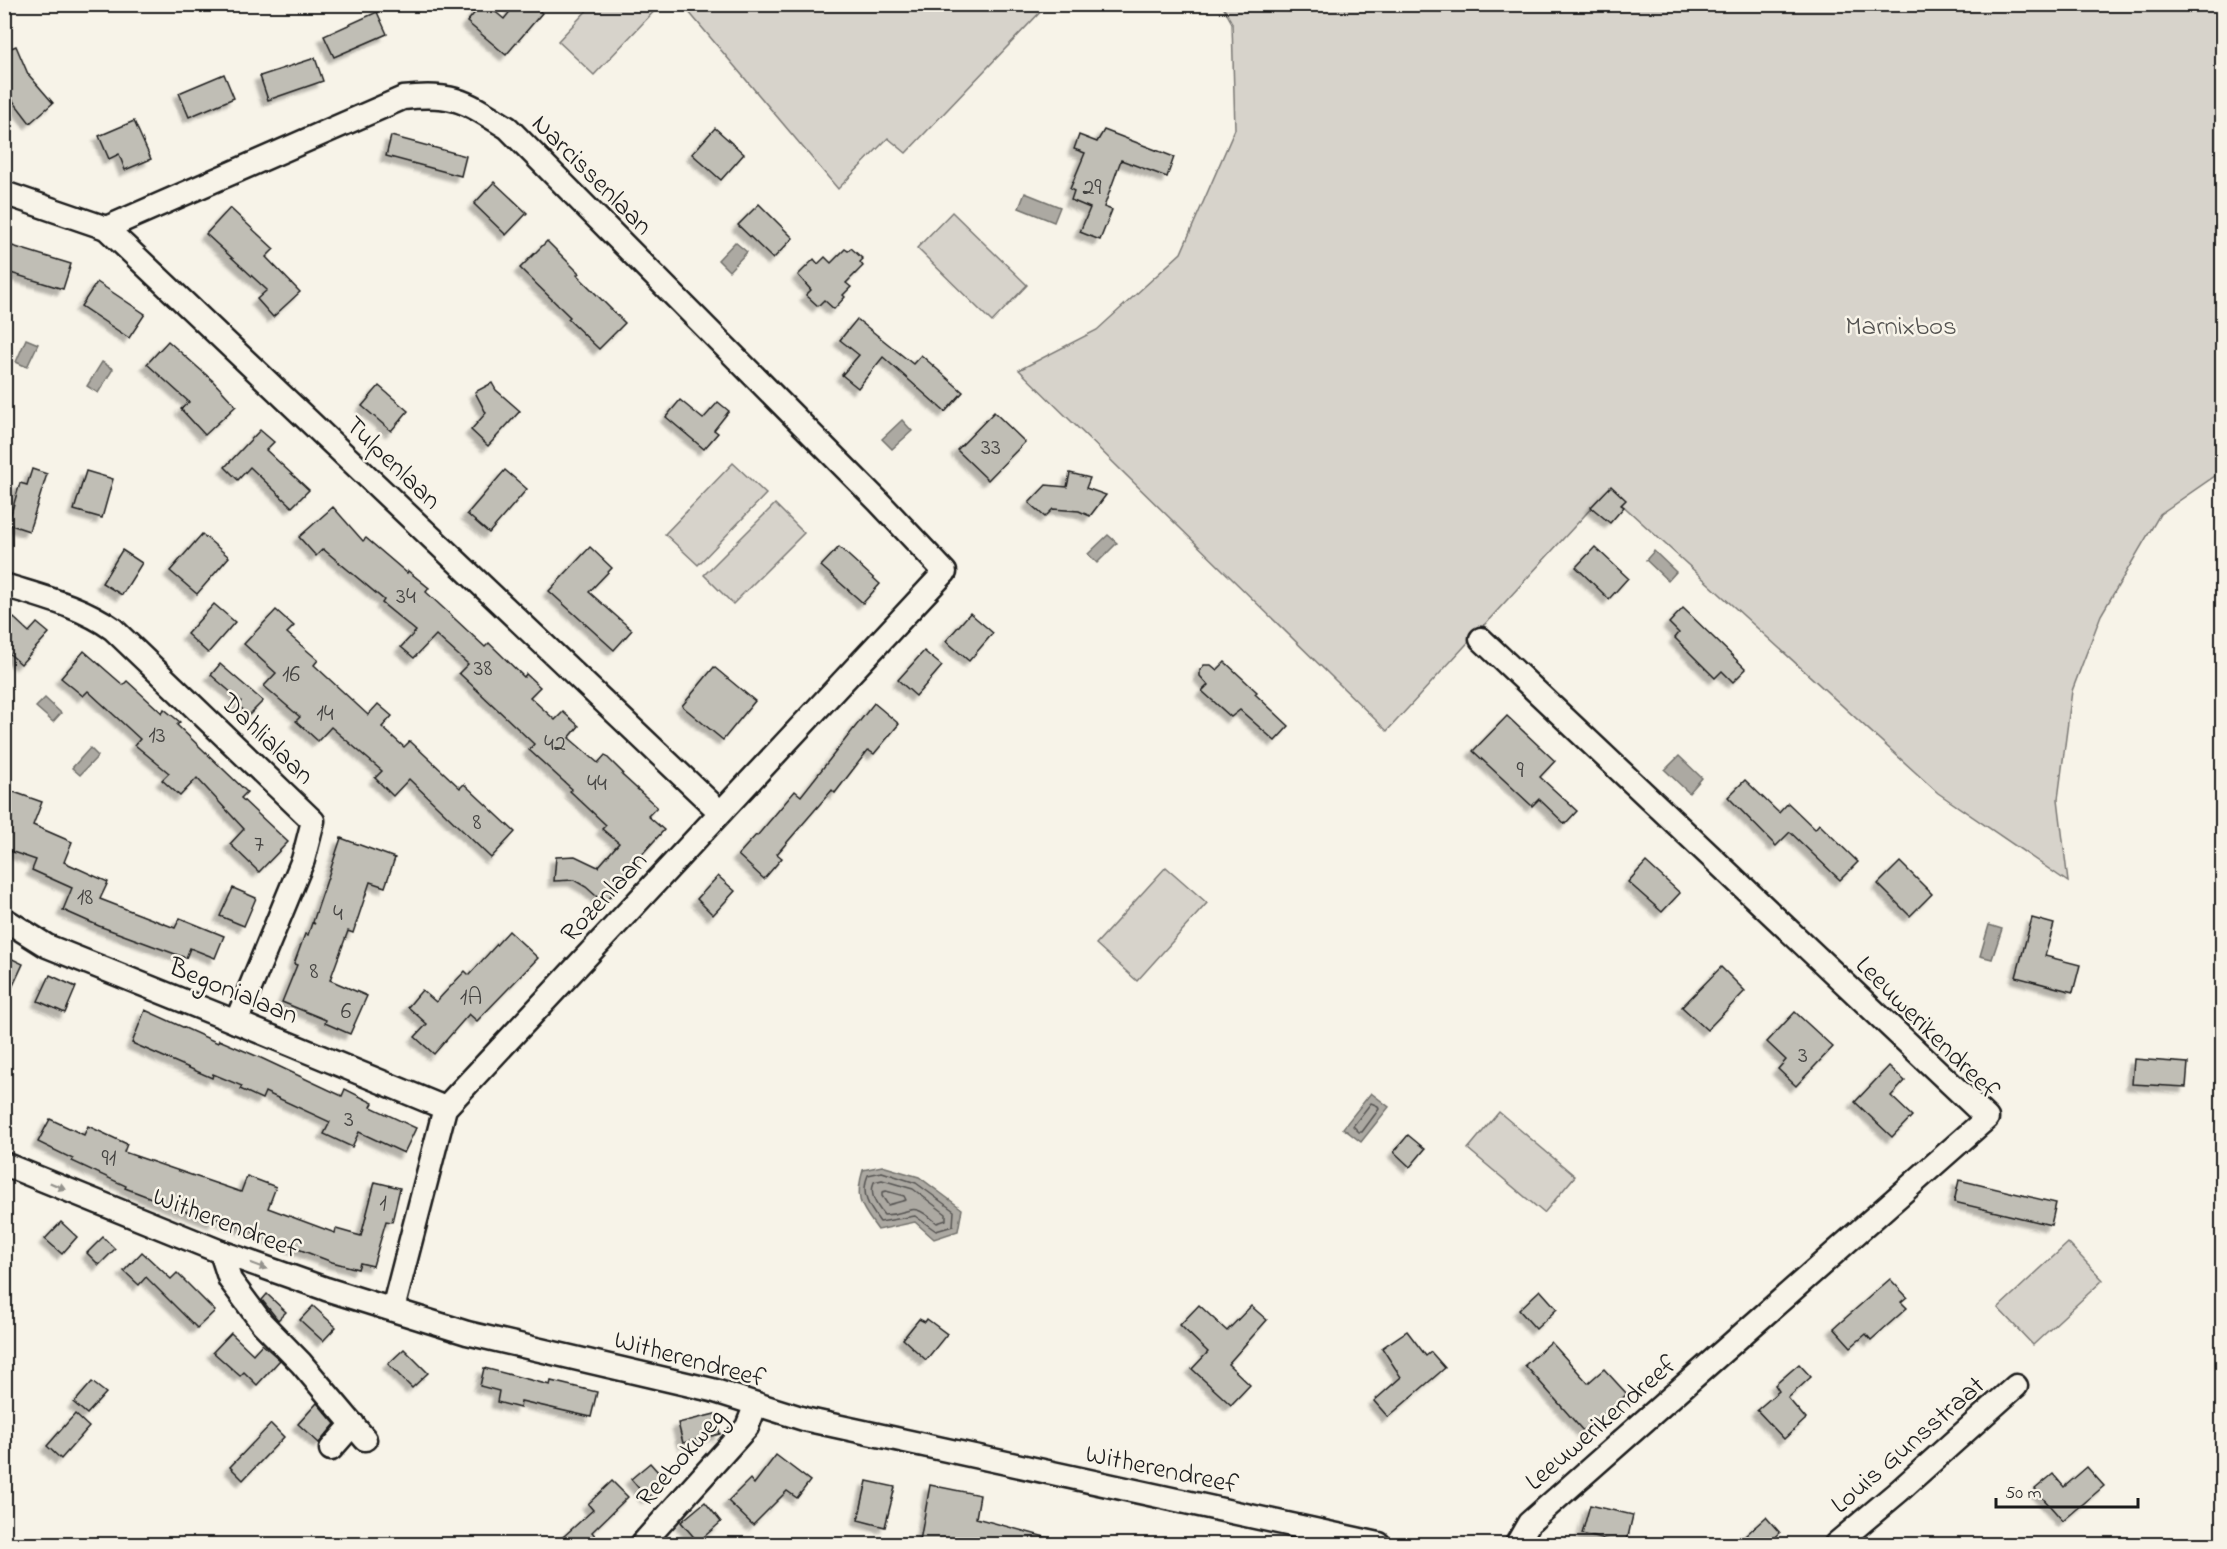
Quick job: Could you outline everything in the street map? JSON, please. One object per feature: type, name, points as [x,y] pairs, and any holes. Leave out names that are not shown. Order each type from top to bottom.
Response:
[{"type":"street","name":"Narcissenlaan","points":[[106,228],[403,98],[445,96],[467,103],[508,128],[945,572]]},
{"type":"street","name":"Tulpenlaan","points":[[4,193],[106,228],[720,812]]},
{"type":"street","name":"Rozenlaan","points":[[393,1309],[445,1108],[945,572]]},
{"type":"street","name":"Dahlialaan","points":[[4,585],[80,610],[98,618],[113,629],[313,821],[303,860],[236,1022]]},
{"type":"street","name":"Leeuwerikendreef","points":[[1481,639],[1987,1118],[1529,1523],[1517,1545]]},
{"type":"street","name":"Begonialaan","points":[[4,919],[47,946],[445,1108]]},
{"type":"street","name":"Witherendreef","points":[[4,1164],[221,1252],[326,1289],[468,1333],[712,1390],[804,1419],[1379,1545]]},
{"type":"street","points":[[221,1252],[230,1280],[262,1323],[301,1363],[359,1431],[331,1449]]},
{"type":"street","name":"Louis Gunsstraat","points":[[1836,1545],[2016,1386]]},
{"type":"street","name":"Reebokweg","points":[[642,1545],[747,1427],[756,1404]]},
{"type":"green space","points":[[592,5],[660,5],[594,75],[558,41]]},
{"type":"green space","points":[[683,5],[1047,5],[906,153],[888,138],[838,189]]},
{"type":"green space","name":"Marnixbos","points":[[1222,5],[2222,5],[2222,471],[2160,514],[2101,615],[2072,691],[2058,799],[2068,882],[1938,793],[1607,491],[1387,731],[1019,370],[1097,330],[1181,253],[1235,129],[1232,23]]},
{"type":"green space","points":[[952,212],[1027,285],[992,322],[917,248]]},
{"type":"green space","points":[[733,463],[766,494],[698,565],[665,534]]},
{"type":"green space","points":[[775,504],[804,533],[733,604],[704,575]]},
{"type":"green space","points":[[1166,867],[1207,903],[1137,981],[1096,944]]},
{"type":"green space","points":[[1499,1112],[1575,1176],[1544,1213],[1468,1149]]},
{"type":"green space","points":[[2068,1243],[2103,1280],[2033,1345],[1998,1308]]},
{"type":"water","points":[[1025,193],[1060,207],[1054,222],[1019,208]]},
{"type":"water","points":[[735,242],[747,252],[729,271],[718,260]]},
{"type":"water","points":[[26,339],[38,344],[27,367],[16,362]]},
{"type":"water","points":[[102,362],[113,369],[98,393],[87,386]]},
{"type":"water","points":[[902,420],[912,431],[892,449],[882,439]]},
{"type":"water","points":[[1108,535],[1117,543],[1097,563],[1088,554]]},
{"type":"water","points":[[1654,551],[1676,572],[1668,581],[1646,560]]},
{"type":"water","points":[[45,698],[61,713],[53,722],[36,707]]},
{"type":"water","points":[[90,748],[98,756],[80,775],[72,768]]},
{"type":"water","points":[[1679,756],[1702,778],[1689,793],[1665,770]]},
{"type":"water","points":[[1989,925],[2002,929],[1992,959],[1980,956]]},
{"type":"water","points":[[1371,1093],[1389,1107],[1361,1142],[1343,1128]]},
{"type":"water","points":[[882,1166],[919,1177],[962,1209],[958,1231],[934,1239],[915,1222],[878,1230],[863,1208],[859,1189],[863,1170]]},
{"type":"building","points":[[482,4],[486,4],[504,19],[516,4],[532,4],[542,13],[506,55],[467,22]]},
{"type":"building","points":[[377,12],[387,34],[334,57],[324,36]]},
{"type":"building","points":[[16,46],[28,74],[53,103],[30,123],[4,89],[4,51]]},
{"type":"building","points":[[315,58],[323,81],[268,100],[260,76]]},
{"type":"building","points":[[224,74],[234,98],[189,117],[179,93]]},
{"type":"building","points":[[134,121],[151,159],[125,170],[119,154],[109,159],[99,136]]},
{"type":"building","points":[[715,128],[744,154],[721,180],[692,154]]},
{"type":"building","points":[[1104,130],[1174,157],[1167,177],[1121,160],[1104,207],[1112,210],[1100,240],[1080,232],[1090,208],[1071,200],[1074,191],[1070,189],[1085,153],[1074,149],[1079,135],[1097,142]]},
{"type":"building","points":[[391,136],[466,156],[461,176],[386,156]]},
{"type":"building","points":[[494,182],[527,213],[506,235],[474,204]]},
{"type":"building","points":[[759,204],[793,238],[773,259],[738,225]]},
{"type":"building","points":[[230,208],[274,249],[266,257],[300,292],[273,317],[257,299],[267,290],[206,234]]},
{"type":"building","points":[[547,241],[625,323],[599,349],[520,268]]},
{"type":"building","points":[[9,245],[71,264],[63,289],[4,271],[4,260]]},
{"type":"building","points":[[851,248],[863,259],[860,262],[863,266],[846,283],[851,287],[834,309],[824,300],[818,306],[806,295],[811,290],[798,275],[814,259],[818,264],[825,257],[831,263],[845,249],[848,251]]},
{"type":"building","points":[[97,282],[145,314],[129,338],[81,306]]},
{"type":"building","points":[[857,319],[913,364],[921,355],[963,392],[945,412],[883,357],[858,388],[842,375],[859,355],[840,340]]},
{"type":"building","points":[[168,341],[212,380],[236,406],[205,435],[181,409],[189,402],[147,364]]},
{"type":"building","points":[[492,383],[496,390],[520,411],[488,446],[471,430],[486,413],[475,392]]},
{"type":"building","points":[[379,386],[408,411],[391,431],[362,406]]},
{"type":"building","points":[[680,400],[703,419],[718,402],[729,411],[714,430],[718,433],[704,449],[666,417]]},
{"type":"building","points":[[994,412],[1025,442],[988,480],[957,450]]},
{"type":"building","points":[[260,430],[274,442],[266,450],[309,490],[292,507],[250,467],[238,480],[225,467]]},
{"type":"building","points":[[32,469],[47,474],[29,531],[8,524],[20,483],[27,485]]},
{"type":"building","points":[[505,470],[527,489],[489,533],[467,514]]},
{"type":"building","points":[[86,471],[113,479],[102,518],[74,510]]},
{"type":"building","points":[[1070,473],[1090,478],[1086,488],[1106,495],[1090,516],[1079,511],[1053,509],[1045,517],[1029,503],[1046,485],[1067,487]]},
{"type":"building","points":[[1611,486],[1626,500],[1621,505],[1624,507],[1610,523],[1591,507]]},
{"type":"building","points":[[333,507],[363,541],[366,538],[407,573],[408,571],[429,588],[426,592],[485,647],[489,643],[524,677],[526,674],[540,687],[530,697],[555,720],[563,712],[579,726],[569,738],[598,763],[605,755],[623,773],[622,775],[657,807],[648,816],[664,830],[616,883],[620,886],[604,903],[574,880],[554,881],[556,857],[575,856],[598,867],[619,843],[602,829],[606,825],[570,791],[572,789],[529,750],[534,744],[459,673],[468,664],[436,635],[414,658],[401,647],[416,631],[382,603],[384,600],[323,549],[316,556],[299,537]]},
{"type":"building","points":[[202,534],[229,557],[197,594],[170,571]]},
{"type":"building","points":[[590,547],[612,568],[589,592],[632,630],[614,650],[549,591]]},
{"type":"building","points":[[839,547],[880,584],[863,603],[821,566]]},
{"type":"building","points":[[1595,547],[1628,578],[1609,599],[1576,567]]},
{"type":"building","points":[[122,550],[142,563],[122,595],[102,583]]},
{"type":"building","points":[[214,604],[235,622],[208,653],[187,634]]},
{"type":"building","points":[[1683,608],[1746,669],[1733,682],[1722,671],[1715,678],[1675,638],[1679,633],[1669,623]]},
{"type":"building","points":[[276,610],[294,626],[287,633],[318,660],[314,665],[368,715],[378,704],[392,716],[382,727],[404,747],[410,741],[460,788],[464,784],[515,832],[491,858],[409,779],[393,796],[375,778],[382,771],[331,727],[318,741],[296,721],[300,717],[264,686],[276,673],[244,644]]},
{"type":"building","points":[[970,613],[993,633],[969,661],[946,641]]},
{"type":"building","points":[[14,618],[29,632],[37,623],[49,633],[21,664],[4,649],[4,629]]},
{"type":"building","points":[[84,651],[123,685],[127,681],[162,713],[164,709],[180,722],[177,725],[247,792],[241,798],[288,842],[259,872],[230,844],[244,829],[197,778],[180,796],[162,780],[169,773],[135,745],[140,739],[88,691],[83,696],[61,678]]},
{"type":"building","points":[[924,651],[942,666],[916,696],[898,680]]},
{"type":"building","points":[[1225,662],[1289,726],[1275,741],[1240,710],[1231,717],[1202,691],[1208,685],[1200,676],[1200,670],[1204,665],[1211,665],[1217,670]]},
{"type":"building","points":[[220,664],[263,701],[249,715],[238,705],[241,701],[211,675]]},
{"type":"building","points":[[714,667],[755,701],[723,740],[682,706]]},
{"type":"building","points":[[874,703],[899,724],[874,754],[868,750],[835,793],[832,790],[777,854],[782,858],[764,879],[738,855],[795,791],[801,796]]},
{"type":"building","points":[[1507,716],[1555,761],[1540,777],[1577,811],[1565,824],[1539,799],[1532,806],[1473,751]]},
{"type":"building","points":[[1745,780],[1779,813],[1788,803],[1815,829],[1819,824],[1858,862],[1840,880],[1790,832],[1776,846],[1728,797]]},
{"type":"building","points":[[11,791],[42,802],[33,825],[72,842],[64,862],[108,882],[100,899],[175,928],[180,918],[224,936],[215,958],[190,948],[186,958],[99,926],[63,910],[72,888],[32,870],[36,860],[4,849],[4,809]]},
{"type":"building","points":[[341,838],[395,858],[385,887],[370,882],[353,933],[348,931],[330,980],[367,996],[350,1034],[325,1023],[326,1020],[282,1002],[297,965],[294,964],[305,934],[308,935],[312,923],[315,924],[313,922]]},
{"type":"building","points":[[1646,862],[1680,893],[1662,912],[1628,882]]},
{"type":"building","points":[[1900,862],[1932,894],[1910,916],[1878,884]]},
{"type":"building","points":[[718,876],[735,891],[713,915],[697,899]]},
{"type":"building","points":[[233,888],[256,898],[244,926],[220,916]]},
{"type":"building","points":[[2032,918],[2054,924],[2045,956],[2080,965],[2073,992],[2016,977]]},
{"type":"building","points":[[509,931],[538,958],[477,1021],[469,1014],[434,1054],[415,1037],[427,1024],[408,1007],[422,990],[436,1002],[465,971],[469,975]]},
{"type":"building","points":[[4,955],[23,964],[4,1005]]},
{"type":"building","points":[[1721,967],[1745,991],[1707,1030],[1682,1007]]},
{"type":"building","points":[[50,975],[76,987],[65,1013],[38,1001]]},
{"type":"building","points":[[145,1010],[218,1043],[219,1040],[261,1058],[342,1096],[345,1089],[373,1103],[371,1107],[416,1128],[404,1153],[359,1132],[352,1147],[324,1134],[330,1122],[265,1092],[262,1099],[240,1089],[242,1086],[213,1074],[212,1078],[132,1043]]},
{"type":"building","points":[[1795,1012],[1833,1047],[1796,1086],[1778,1069],[1786,1060],[1767,1042]]},
{"type":"building","points":[[2134,1059],[2188,1063],[2186,1087],[2132,1084]]},
{"type":"building","points":[[1889,1066],[1905,1081],[1891,1096],[1912,1116],[1892,1137],[1855,1102]]},
{"type":"building","points":[[50,1119],[84,1135],[88,1126],[127,1144],[124,1152],[241,1192],[247,1176],[276,1187],[268,1208],[335,1233],[336,1229],[361,1236],[375,1182],[400,1188],[392,1222],[386,1221],[373,1266],[360,1263],[358,1269],[332,1262],[215,1217],[214,1222],[125,1188],[126,1186],[38,1142]]},
{"type":"building","points":[[1408,1135],[1425,1149],[1410,1167],[1394,1152]]},
{"type":"building","points":[[1959,1180],[2056,1203],[2051,1225],[1954,1202]]},
{"type":"building","points":[[61,1222],[77,1237],[62,1254],[45,1239]]},
{"type":"building","points":[[103,1237],[115,1249],[99,1265],[87,1253]]},
{"type":"building","points":[[142,1252],[171,1279],[177,1273],[215,1311],[197,1328],[146,1277],[139,1285],[124,1271]]},
{"type":"building","points":[[1890,1279],[1907,1297],[1901,1302],[1907,1308],[1871,1340],[1866,1334],[1851,1347],[1834,1328]]},
{"type":"building","points":[[1540,1290],[1557,1309],[1536,1329],[1519,1310]]},
{"type":"building","points":[[267,1294],[286,1312],[278,1320],[262,1300]]},
{"type":"building","points":[[1199,1305],[1227,1331],[1251,1306],[1267,1320],[1228,1364],[1250,1385],[1231,1405],[1192,1369],[1208,1352],[1180,1325]]},
{"type":"building","points":[[313,1306],[336,1327],[323,1341],[300,1320]]},
{"type":"building","points":[[919,1319],[925,1322],[927,1319],[947,1334],[926,1360],[903,1339]]},
{"type":"building","points":[[1407,1331],[1426,1356],[1431,1352],[1445,1368],[1388,1417],[1374,1401],[1401,1377],[1382,1348]]},
{"type":"building","points":[[231,1333],[253,1354],[262,1344],[280,1360],[257,1385],[244,1372],[240,1376],[213,1352]]},
{"type":"building","points":[[1551,1342],[1588,1383],[1604,1369],[1627,1394],[1584,1432],[1525,1365]]},
{"type":"building","points":[[404,1349],[428,1373],[412,1388],[388,1364]]},
{"type":"building","points":[[1799,1364],[1811,1377],[1788,1398],[1806,1419],[1784,1439],[1757,1410],[1779,1391],[1775,1385]]},
{"type":"building","points":[[484,1368],[550,1385],[551,1381],[597,1392],[591,1417],[521,1401],[520,1408],[497,1402],[499,1391],[480,1386]]},
{"type":"building","points":[[92,1382],[106,1393],[87,1414],[74,1403]]},
{"type":"building","points":[[317,1403],[335,1424],[319,1443],[298,1424]]},
{"type":"building","points":[[75,1414],[89,1427],[61,1459],[47,1446]]},
{"type":"building","points":[[715,1414],[720,1434],[683,1443],[678,1423]]},
{"type":"building","points":[[271,1424],[284,1437],[243,1480],[230,1467]]},
{"type":"building","points":[[776,1455],[810,1481],[797,1498],[787,1491],[753,1525],[728,1501],[750,1479],[754,1484]]},
{"type":"building","points":[[650,1463],[667,1482],[647,1498],[631,1479]]},
{"type":"building","points":[[2087,1467],[2104,1486],[2063,1521],[2035,1489],[2053,1474],[2064,1487]]},
{"type":"building","points":[[612,1481],[628,1497],[592,1532],[603,1545],[554,1545],[593,1510],[588,1504]]},
{"type":"building","points":[[867,1481],[895,1487],[885,1527],[858,1520]]},
{"type":"building","points":[[930,1485],[980,1495],[976,1518],[1056,1540],[1055,1545],[941,1545],[920,1541]]},
{"type":"building","points":[[705,1502],[721,1522],[698,1542],[681,1522]]},
{"type":"building","points":[[1590,1505],[1633,1515],[1626,1545],[1582,1534]]},
{"type":"building","points":[[1766,1517],[1780,1533],[1766,1545],[1735,1545]]}]
